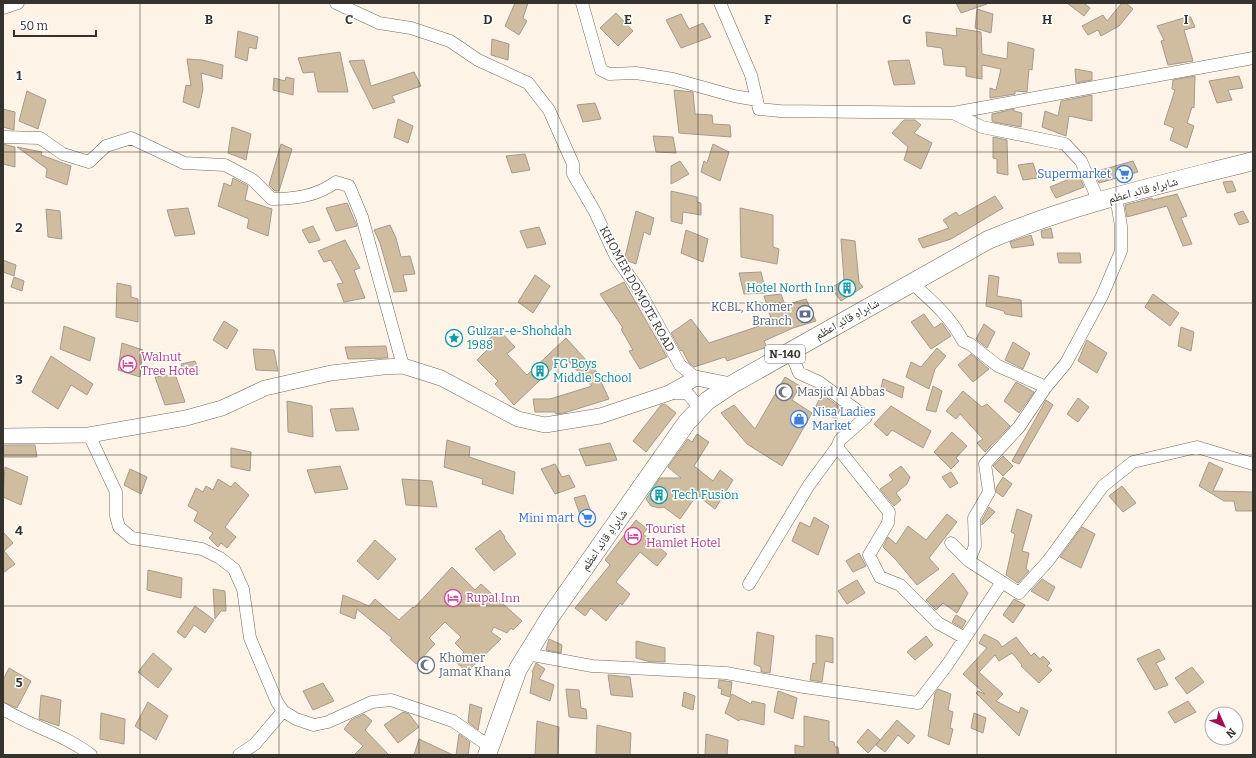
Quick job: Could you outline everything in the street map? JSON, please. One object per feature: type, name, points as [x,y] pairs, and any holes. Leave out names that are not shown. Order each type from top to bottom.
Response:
[{"type":"highway","name":"شاہراہِ قائدِ اعظم","points":[[488,750],[518,669],[550,617],[687,422],[700,408],[731,384],[988,240],[1030,222],[1108,199],[1253,161]]},
{"type":"main road","points":[[3,436],[89,435],[186,418],[222,408],[265,388],[331,373],[403,366],[441,378],[518,419],[545,425],[600,416],[669,392],[696,378],[731,384]]},
{"type":"street","points":[[3,8],[18,3]]},
{"type":"street","name":"KHOMER DOMOTE ROAD","points":[[336,3],[379,23],[411,28],[450,41],[478,60],[528,83],[548,110],[573,164],[573,174],[595,212],[616,257],[639,290],[680,365],[696,378]]},
{"type":"street","points":[[582,3],[601,70],[609,74],[636,73],[691,82],[734,96],[757,100]]},
{"type":"street","points":[[720,3],[751,75],[759,109],[780,111],[953,113],[1253,58]]},
{"type":"street","points":[[953,113],[982,127],[1065,144],[1081,161],[1108,199],[1121,226],[1121,251],[1102,296],[1066,363],[1046,387],[1019,427],[985,464],[989,492],[974,518],[975,546],[969,561]]},
{"type":"street","points":[[3,137],[40,138],[63,154],[89,162],[106,146],[131,138],[184,163],[225,165],[253,180],[272,199],[290,199],[324,191],[336,182],[348,186],[362,217],[403,366]]},
{"type":"street","points":[[912,282],[938,306],[957,328],[963,341],[970,344],[998,366],[1046,387]]},
{"type":"street","points":[[749,584],[808,484],[837,447],[840,440],[866,417],[819,382],[799,373],[790,351]]},
{"type":"street","points":[[669,392],[687,393],[700,408]]},
{"type":"street","points":[[89,435],[116,492],[116,516],[119,527],[132,538],[202,549],[220,558],[234,569],[243,589],[250,638],[277,702],[283,711],[296,719],[314,725],[328,722],[372,702],[392,700],[453,721],[488,750]]},
{"type":"street","points":[[837,447],[889,512],[888,523],[869,555],[880,576],[900,585],[938,623],[966,638]]},
{"type":"street","points":[[951,543],[969,561],[1019,593],[1048,561],[1103,486],[1133,462],[1197,447],[1253,464]]},
{"type":"street","points":[[527,654],[592,666],[726,673],[804,687],[918,704],[966,638],[1002,582]]},
{"type":"street","points":[[3,709],[17,718],[58,734],[91,755]]},
{"type":"street","points":[[239,755],[255,744],[283,711]]},
{"type":"building","points":[[515,3],[528,3],[523,18],[527,21],[519,35],[505,26]]},
{"type":"building","points":[[956,3],[987,3],[987,4],[961,13]]},
{"type":"building","points":[[1067,3],[1084,3],[1090,8],[1084,16]]},
{"type":"building","points":[[1122,3],[1126,3],[1133,9],[1119,26],[1101,36],[1098,30],[1088,35],[1082,26],[1103,15],[1107,21]]},
{"type":"building","points":[[977,9],[993,14],[991,33],[975,28]]},
{"type":"building","points":[[616,13],[633,31],[618,46],[600,28]]},
{"type":"building","points":[[681,14],[689,29],[703,23],[711,37],[681,48],[666,20]]},
{"type":"building","points":[[1190,16],[1195,27],[1184,30],[1193,61],[1168,65],[1161,41],[1164,40],[1157,26]]},
{"type":"building","points":[[956,28],[981,32],[982,54],[1007,59],[1008,42],[1034,49],[1032,70],[1029,69],[1027,92],[1015,91],[1015,94],[990,98],[990,88],[996,90],[1001,69],[982,65],[982,79],[966,76],[966,67],[944,65],[942,48],[927,46],[926,32],[957,36]]},
{"type":"building","points":[[238,31],[258,37],[256,49],[249,47],[247,61],[235,57]]},
{"type":"building","points":[[492,39],[509,44],[508,60],[491,55]]},
{"type":"building","points":[[340,52],[348,92],[318,92],[314,72],[303,73],[298,58]]},
{"type":"building","points":[[187,59],[202,60],[223,65],[222,79],[201,73],[203,89],[199,108],[183,102],[186,85],[191,86]]},
{"type":"building","points":[[364,60],[371,86],[414,72],[421,86],[392,96],[395,102],[373,109],[349,61]]},
{"type":"building","points":[[909,60],[915,84],[894,85],[888,61]]},
{"type":"building","points":[[1075,69],[1092,72],[1092,80],[1076,83]]},
{"type":"building","points":[[1195,76],[1194,108],[1192,107],[1187,123],[1194,126],[1187,148],[1170,140],[1174,128],[1164,124],[1175,90],[1172,89],[1173,80]]},
{"type":"building","points":[[1239,76],[1243,88],[1228,90],[1232,100],[1217,103],[1209,81]]},
{"type":"building","points":[[286,77],[294,79],[293,95],[273,90],[274,78],[285,81]]},
{"type":"building","points":[[674,90],[693,92],[695,114],[712,115],[713,124],[730,125],[731,137],[679,133]]},
{"type":"building","points":[[27,91],[46,100],[38,129],[19,121]]},
{"type":"building","points":[[1092,95],[1092,121],[1069,116],[1066,136],[1042,127],[1045,111],[1058,116],[1061,101]]},
{"type":"building","points":[[595,103],[601,119],[583,122],[577,105]]},
{"type":"building","points":[[3,109],[15,112],[14,130],[3,127]]},
{"type":"building","points":[[1014,109],[1014,111],[1022,113],[1021,127],[993,122],[992,114]]},
{"type":"building","points":[[398,119],[413,126],[408,143],[394,137]]},
{"type":"building","points":[[904,120],[915,120],[921,125],[914,133],[932,143],[921,169],[904,160],[908,147],[892,133]]},
{"type":"building","points":[[232,127],[251,134],[246,160],[228,153]]},
{"type":"building","points":[[653,136],[673,137],[676,153],[656,152]]},
{"type":"building","points":[[993,137],[1007,140],[1008,175],[997,173],[997,159],[993,158]]},
{"type":"building","points":[[3,144],[15,147],[15,167],[3,164]]},
{"type":"building","points":[[281,144],[292,149],[279,191],[275,191],[269,185]]},
{"type":"building","points":[[713,144],[729,152],[720,181],[701,172],[704,161],[707,163]]},
{"type":"building","points":[[17,147],[42,152],[41,155],[71,166],[67,185],[46,177],[47,169]]},
{"type":"building","points":[[525,154],[530,170],[512,173],[506,156]]},
{"type":"building","points":[[680,161],[689,174],[671,184],[671,166]]},
{"type":"building","points":[[1133,161],[1138,172],[1099,183],[1094,172]]},
{"type":"building","points":[[1033,163],[1038,178],[1023,180],[1018,165]]},
{"type":"building","points":[[1079,175],[1084,187],[1056,198],[1050,187]]},
{"type":"building","points":[[233,178],[248,186],[245,200],[272,209],[268,236],[247,228],[249,219],[218,206],[224,183],[231,186]]},
{"type":"building","points":[[1232,181],[1236,191],[1227,193],[1223,182]]},
{"type":"building","points":[[671,191],[697,197],[697,202],[701,203],[701,215],[683,212],[682,224],[671,221]]},
{"type":"building","points":[[1177,194],[1187,216],[1181,218],[1192,244],[1183,246],[1167,206],[1127,217],[1125,205],[1152,198],[1153,200]]},
{"type":"building","points":[[995,196],[1003,208],[951,239],[923,248],[918,239],[949,228],[943,220],[956,212],[959,216]]},
{"type":"building","points":[[347,203],[357,226],[336,231],[326,208]]},
{"type":"building","points":[[188,208],[195,234],[175,236],[167,210]]},
{"type":"building","points":[[740,208],[773,215],[773,247],[779,249],[777,264],[741,257]]},
{"type":"building","points":[[46,209],[60,211],[62,239],[48,237]]},
{"type":"building","points":[[636,211],[654,218],[650,235],[644,232],[636,264],[628,261],[625,257]]},
{"type":"building","points":[[1243,211],[1249,222],[1239,225],[1234,214]]},
{"type":"building","points":[[390,225],[396,238],[401,257],[410,256],[415,274],[403,275],[407,291],[394,292],[380,243],[374,230]]},
{"type":"building","points":[[313,226],[320,240],[309,243],[302,230]]},
{"type":"building","points":[[539,227],[546,244],[527,248],[520,231]]},
{"type":"building","points":[[1051,228],[1053,238],[1042,238],[1041,231]]},
{"type":"building","points":[[686,230],[708,239],[703,262],[681,253]]},
{"type":"building","points":[[1031,235],[1034,245],[1012,248],[1010,242]]},
{"type":"building","points":[[841,239],[855,241],[859,282],[863,287],[841,301],[831,288],[844,280]]},
{"type":"building","points":[[345,240],[360,268],[354,270],[365,298],[344,302],[337,284],[343,283],[331,260],[324,262],[318,251]]},
{"type":"building","points":[[1057,253],[1080,253],[1081,263],[1059,263]]},
{"type":"building","points":[[3,260],[16,265],[14,276],[3,272]]},
{"type":"building","points":[[761,272],[766,293],[744,294],[739,273]]},
{"type":"building","points":[[535,275],[550,286],[533,313],[518,302]]},
{"type":"building","points":[[989,275],[999,277],[997,296],[1021,300],[1022,317],[1005,314],[1004,311],[986,306]]},
{"type":"building","points":[[14,277],[24,281],[22,291],[11,287]]},
{"type":"building","points":[[624,282],[667,357],[640,369],[629,351],[633,350],[621,329],[623,328],[600,294]]},
{"type":"building","points":[[117,283],[131,286],[131,297],[138,299],[138,322],[116,317]]},
{"type":"building","points":[[781,294],[785,305],[806,299],[816,321],[793,328],[764,341],[767,347],[727,361],[725,357],[694,367],[689,363],[671,333],[691,319],[709,343],[765,324],[763,321],[771,318],[764,296]]},
{"type":"building","points":[[1153,294],[1179,313],[1170,326],[1145,307]]},
{"type":"building","points":[[924,314],[934,328],[942,323],[951,336],[931,349],[911,322]]},
{"type":"building","points":[[224,321],[238,330],[227,349],[213,340]]},
{"type":"building","points":[[984,324],[995,332],[987,348],[976,339]]},
{"type":"building","points":[[64,326],[95,338],[90,361],[60,349]]},
{"type":"building","points":[[1181,327],[1194,332],[1191,351],[1178,346]]},
{"type":"building","points":[[499,330],[515,347],[507,354],[527,375],[566,338],[596,371],[609,399],[564,413],[556,414],[555,412],[535,412],[533,399],[550,399],[592,386],[564,357],[514,405],[495,384],[498,381],[477,360],[488,349],[484,344]]},
{"type":"building","points":[[1087,340],[1107,353],[1097,373],[1078,361]]},
{"type":"building","points":[[1013,342],[1030,353],[1023,369],[1005,360]]},
{"type":"building","points":[[122,343],[143,350],[140,377],[118,370]]},
{"type":"building","points":[[386,346],[388,358],[348,359],[345,347]]},
{"type":"building","points":[[937,348],[946,356],[935,369],[929,389],[906,377],[911,362],[921,367]]},
{"type":"building","points":[[253,349],[274,350],[278,371],[256,370]]},
{"type":"building","points":[[971,354],[989,369],[973,382],[958,365]]},
{"type":"building","points":[[51,356],[93,384],[87,395],[71,385],[58,409],[32,392]]},
{"type":"building","points":[[195,361],[199,371],[184,374],[181,364]]},
{"type":"building","points":[[175,374],[185,402],[165,405],[155,377]]},
{"type":"building","points":[[785,377],[800,386],[792,400],[812,413],[782,466],[747,444],[721,413],[734,405],[755,429]]},
{"type":"building","points":[[883,379],[904,387],[902,398],[881,388]]},
{"type":"building","points":[[1016,382],[1034,392],[1019,413],[1004,401]]},
{"type":"building","points":[[933,386],[942,391],[936,412],[926,410]]},
{"type":"building","points":[[963,391],[982,407],[987,404],[1010,426],[985,452],[977,443],[983,439],[960,414],[956,419],[946,411]]},
{"type":"building","points":[[822,394],[841,408],[835,419],[816,406]]},
{"type":"building","points":[[1078,398],[1089,407],[1078,422],[1067,414]]},
{"type":"building","points":[[1046,400],[1053,405],[1019,464],[1012,461]]},
{"type":"building","points":[[287,401],[312,406],[313,437],[288,432]]},
{"type":"building","points":[[665,404],[676,413],[646,452],[633,441],[661,405]]},
{"type":"building","points":[[891,406],[931,431],[923,448],[892,430],[887,436],[874,424]]},
{"type":"building","points":[[353,408],[359,430],[336,431],[330,409]]},
{"type":"building","points":[[952,432],[967,446],[956,458],[959,461],[951,469],[934,452]]},
{"type":"building","points":[[697,434],[709,442],[694,466],[713,481],[720,470],[733,480],[715,509],[697,495],[680,519],[664,507],[660,508],[651,506],[646,499],[660,478],[681,478],[668,467],[688,439],[692,442]]},
{"type":"building","points":[[447,440],[470,447],[469,457],[515,472],[513,494],[482,484],[483,479],[444,467]]},
{"type":"building","points":[[610,443],[617,460],[586,466],[579,449]]},
{"type":"building","points":[[3,445],[35,445],[37,457],[3,457]]},
{"type":"building","points":[[231,448],[251,452],[250,471],[231,467]]},
{"type":"building","points":[[1003,456],[1013,466],[1003,476],[993,466]]},
{"type":"building","points":[[1209,462],[1223,469],[1213,491],[1253,492],[1253,511],[1236,511],[1234,501],[1224,501],[1199,486]]},
{"type":"building","points":[[555,464],[562,477],[569,475],[575,487],[555,494],[541,469]]},
{"type":"building","points":[[340,466],[348,489],[315,493],[307,470]]},
{"type":"building","points":[[901,466],[910,477],[907,484],[896,493],[901,500],[894,506],[880,489],[893,480],[889,475]]},
{"type":"building","points":[[5,467],[28,477],[21,505],[3,497]]},
{"type":"building","points":[[130,469],[147,477],[141,494],[124,485]]},
{"type":"building","points":[[951,472],[958,483],[950,488],[942,477]]},
{"type":"building","points":[[1003,477],[1012,484],[1003,497],[996,492],[996,488]]},
{"type":"building","points":[[218,479],[231,487],[235,482],[249,495],[225,527],[236,537],[227,548],[221,543],[218,547],[209,538],[213,533],[194,521],[198,512],[188,506],[196,488],[203,492],[206,486],[213,490]]},
{"type":"building","points":[[402,479],[432,481],[437,507],[406,505]]},
{"type":"building","points":[[1122,486],[1136,503],[1123,512],[1109,496]]},
{"type":"building","points":[[585,495],[593,518],[582,520],[574,498]]},
{"type":"building","points":[[989,507],[995,512],[982,525],[982,520]]},
{"type":"building","points":[[1017,509],[1032,515],[1022,551],[1029,553],[1026,569],[1029,571],[1018,583],[1006,575],[1015,534],[1011,532]]},
{"type":"building","points":[[947,514],[957,522],[929,558],[939,569],[917,585],[883,547],[888,537],[896,544],[908,526],[926,540]]},
{"type":"building","points":[[814,517],[829,526],[818,555],[792,541],[800,522],[810,527]]},
{"type":"building","points":[[636,520],[647,529],[643,534],[667,554],[657,566],[640,552],[616,582],[630,594],[622,605],[620,603],[606,621],[591,608],[585,616],[575,608],[610,565],[605,560]]},
{"type":"building","points":[[1082,527],[1095,534],[1081,568],[1060,557]]},
{"type":"building","points":[[500,530],[516,554],[494,571],[475,549]]},
{"type":"building","points":[[3,532],[13,543],[4,551],[15,564],[3,573]]},
{"type":"building","points":[[375,540],[396,559],[378,580],[357,561]]},
{"type":"building","points":[[859,553],[866,566],[853,572],[846,561]]},
{"type":"building","points":[[452,567],[475,590],[481,584],[522,621],[513,630],[511,628],[507,633],[494,627],[491,632],[501,639],[467,672],[455,661],[464,652],[455,643],[461,637],[445,622],[429,638],[435,644],[416,664],[390,640],[392,638],[357,609],[355,619],[340,613],[343,595],[369,606],[375,599],[399,620],[413,607],[414,608]]},
{"type":"building","points":[[148,570],[182,578],[181,598],[147,590]]},
{"type":"building","points":[[953,573],[968,593],[957,613],[943,603],[936,610],[926,600]]},
{"type":"building","points":[[1042,579],[1055,587],[1048,601],[1031,591]]},
{"type":"building","points":[[857,580],[865,593],[847,604],[838,591]]},
{"type":"building","points":[[213,589],[225,591],[226,611],[221,611],[215,619]]},
{"type":"building","points":[[1014,599],[1025,605],[1013,623],[1003,615]]},
{"type":"building","points":[[195,606],[214,620],[205,633],[194,625],[185,638],[177,632]]},
{"type":"building","points":[[956,615],[966,621],[962,628],[952,622]]},
{"type":"building","points":[[757,632],[774,636],[770,673],[761,672],[761,667],[754,664]]},
{"type":"building","points":[[984,634],[998,641],[1002,647],[1016,637],[1031,656],[1034,653],[1040,659],[1043,656],[1050,663],[1047,666],[1052,670],[1039,683],[1021,666],[1022,665],[1012,653],[999,661],[995,655],[979,672],[1003,694],[996,701],[1019,713],[1021,707],[1028,711],[1019,736],[976,693],[978,691],[985,694],[963,674],[987,648],[979,643]]},
{"type":"building","points":[[816,635],[833,638],[833,663],[825,661],[822,682],[810,680],[813,663],[816,664]]},
{"type":"building","points":[[926,636],[933,645],[915,660],[907,652]]},
{"type":"building","points":[[549,639],[562,645],[561,653],[546,650]]},
{"type":"building","points":[[636,641],[665,648],[665,662],[651,662],[636,658]]},
{"type":"building","points":[[1159,649],[1165,659],[1156,663],[1168,685],[1155,690],[1137,659]]},
{"type":"building","points":[[153,653],[172,669],[158,688],[138,672]]},
{"type":"building","points":[[536,663],[545,669],[539,679],[554,685],[550,701],[530,693],[532,672]]},
{"type":"building","points":[[1192,667],[1204,682],[1187,694],[1175,678]]},
{"type":"building","points":[[9,668],[31,681],[17,708],[3,702],[3,680]]},
{"type":"building","points":[[608,675],[630,677],[633,697],[611,695]]},
{"type":"building","points":[[719,680],[732,682],[730,697],[721,694],[722,689],[718,688]]},
{"type":"building","points":[[323,683],[334,701],[313,710],[303,691]]},
{"type":"building","points":[[566,689],[579,690],[581,708],[586,709],[587,719],[569,717]]},
{"type":"building","points":[[938,689],[951,694],[948,710],[953,712],[950,728],[953,729],[949,745],[928,736],[935,693]]},
{"type":"building","points":[[778,691],[797,698],[793,719],[774,712]]},
{"type":"building","points":[[684,692],[695,696],[693,710],[682,706]]},
{"type":"building","points":[[732,694],[751,704],[752,701],[765,704],[764,725],[740,719],[739,721],[725,713]]},
{"type":"building","points":[[41,695],[61,700],[59,726],[39,719]]},
{"type":"building","points":[[1188,701],[1196,712],[1175,723],[1168,712]]},
{"type":"building","points":[[148,702],[168,716],[156,740],[135,726]]},
{"type":"building","points":[[470,704],[482,708],[478,730],[468,722]]},
{"type":"building","points":[[403,712],[409,714],[419,727],[398,743],[384,725]]},
{"type":"building","points":[[101,713],[125,719],[124,744],[100,739]]},
{"type":"building","points":[[974,713],[986,718],[983,733],[971,728]]},
{"type":"building","points":[[364,714],[372,721],[365,730],[389,755],[354,755],[363,746],[344,729],[351,720]]},
{"type":"building","points":[[804,716],[829,721],[829,741],[834,742],[835,747],[838,747],[839,755],[795,755],[795,745],[804,747]]},
{"type":"building","points":[[897,720],[915,736],[908,744],[898,735],[885,752],[876,745]]},
{"type":"building","points":[[537,721],[559,727],[558,755],[535,755]]},
{"type":"building","points":[[597,725],[631,733],[630,755],[596,755]]},
{"type":"building","points":[[868,729],[880,740],[868,753],[857,742]]},
{"type":"building","points":[[459,734],[470,742],[468,755],[456,755]]},
{"type":"building","points":[[706,734],[728,740],[727,755],[705,755]]},
{"type":"building","points":[[419,739],[453,755],[414,755]]},
{"type":"place","name":"Supermarket","points":[[1124,174]]},
{"type":"place","name":"Hotel North Inn","points":[[847,288]]},
{"type":"place","name":"KCBL, Khomer Branch","points":[[805,314]]},
{"type":"place","name":"Gulzar-e-Shohdah 1988","points":[[454,338]]},
{"type":"place","name":"Walnut Tree Hotel","points":[[128,364]]},
{"type":"place","name":"FG Boys Middle School","points":[[540,371]]},
{"type":"place","name":"Masjid Al Abbas","points":[[784,392]]},
{"type":"place","name":"Nisa Ladies Market","points":[[799,419]]},
{"type":"place","name":"Tech Fusion","points":[[659,495]]},
{"type":"place","name":"Mini mart","points":[[587,518]]},
{"type":"place","name":"Tourist Hamlet Hotel","points":[[633,536]]},
{"type":"place","name":"Rupal Inn","points":[[453,598]]},
{"type":"place","name":"Khomer Jamat Khana","points":[[426,665]]}]
